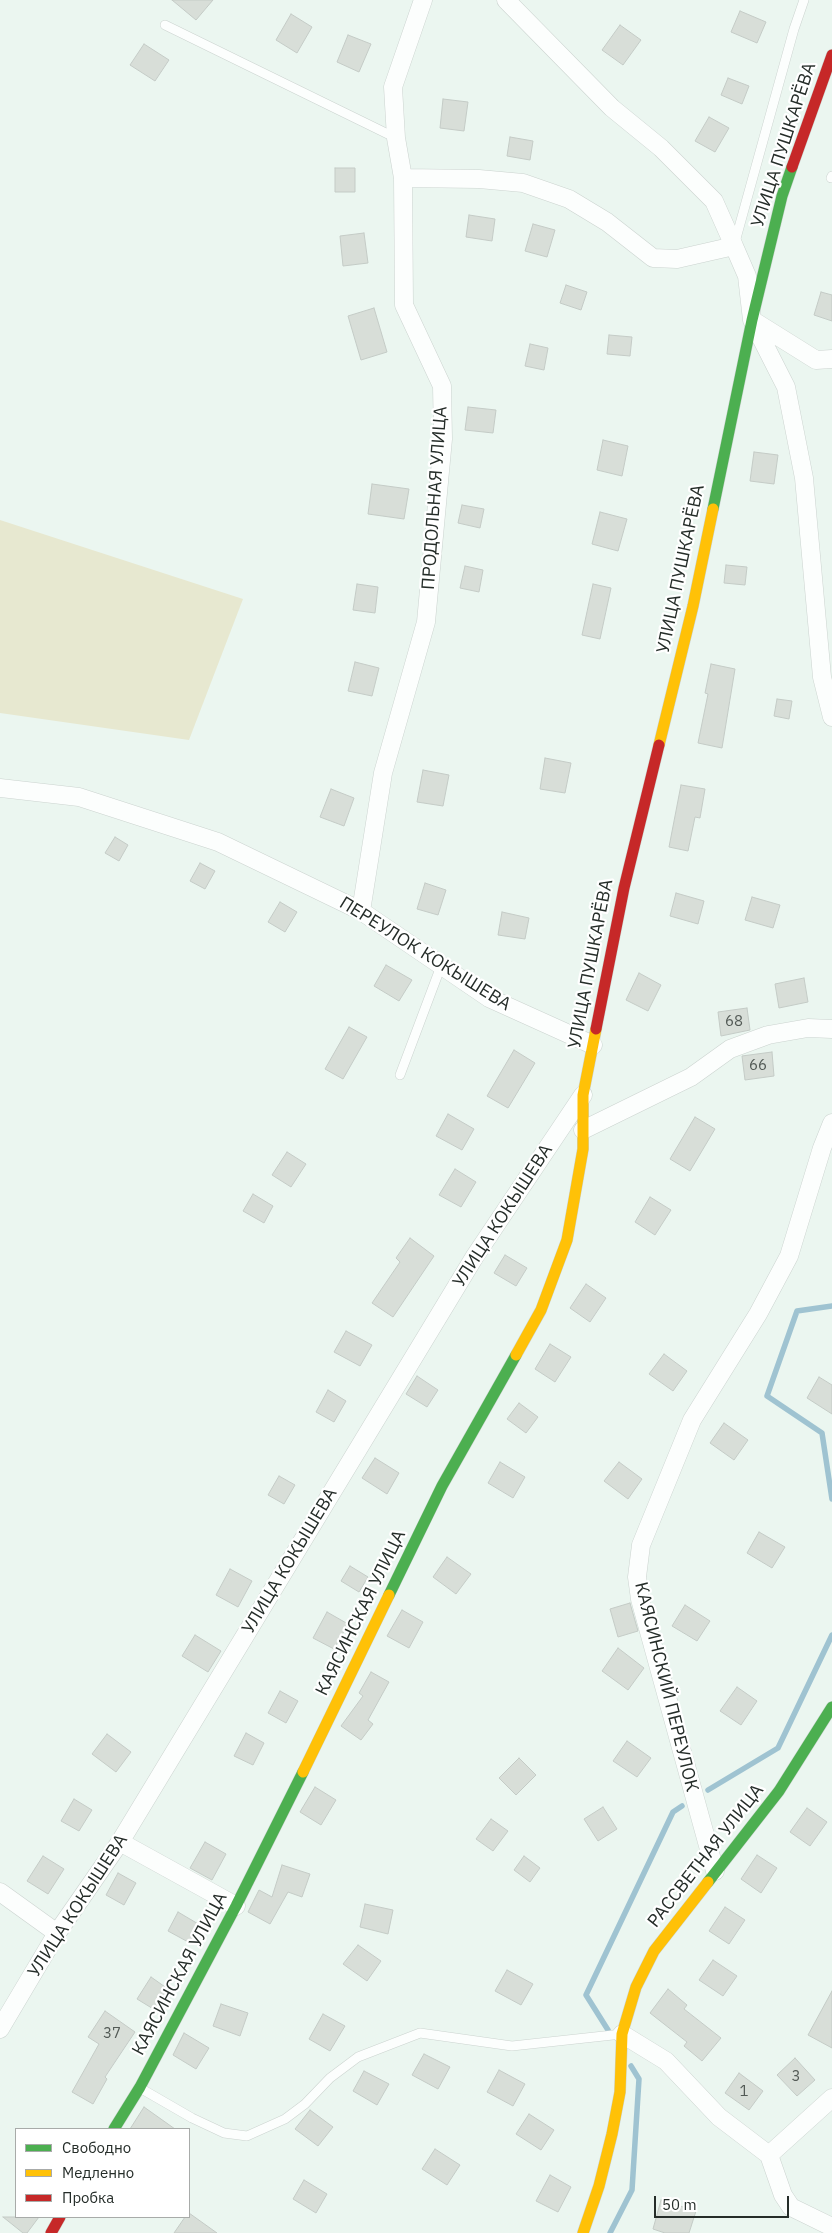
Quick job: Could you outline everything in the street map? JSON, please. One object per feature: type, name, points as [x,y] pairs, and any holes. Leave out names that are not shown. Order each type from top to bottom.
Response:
[{"type":"street","name":"ПРОДОЛЬНАЯ УЛИЦА","points":[[361,911],[384,773],[426,622],[443,439],[442,386],[404,304],[403,178],[396,138],[394,87],[423,0]]},
{"type":"street","points":[[506,0],[612,108],[662,148],[714,201],[747,276],[752,320],[786,387],[804,478],[822,677],[829,689],[832,717]]},
{"type":"street","name":"УЛИЦА ПУШКАРЁВА","points":[[583,1095],[624,888],[692,606],[752,320],[782,196],[831,59]]},
{"type":"street","points":[[403,178],[479,179],[523,183],[569,199],[607,222],[653,258],[677,259],[734,246]]},
{"type":"street","points":[[752,320],[816,360],[832,359]]},
{"type":"street","name":"ПЕРЕУЛОК КОКЫШЕВА","points":[[0,788],[79,797],[218,842],[361,911],[489,998],[593,1045]]},
{"type":"street","points":[[583,1130],[691,1077],[730,1049],[768,1035],[808,1028],[832,1029]]},
{"type":"street","name":"КАЯСИНСКАЯ УЛИЦА","points":[[115,2128],[140,2088],[236,1906],[442,1486],[541,1310],[567,1240],[582,1157],[583,1095]]},
{"type":"street","name":"УЛИЦА КОКЫШЕВА","points":[[0,2028],[57,1933],[120,1842],[470,1264],[583,1095]]},
{"type":"street","name":"КАЯСИНСКИЙ ПЕРЕУЛОК","points":[[715,1871],[640,1599],[637,1577],[641,1544],[692,1420],[758,1314],[789,1256],[822,1148],[832,1123]]},
{"type":"street","name":"РАССВЕТНАЯ УЛИЦА","points":[[582,2233],[599,2186],[619,2100],[622,2034],[636,1987],[654,1952],[779,1791],[832,1707]]},
{"type":"street","points":[[120,1842],[236,1906]]},
{"type":"street","points":[[0,1892],[57,1933]]},
{"type":"street","points":[[622,2034],[666,2061],[719,2117],[769,2155],[783,2195],[791,2207],[832,2227]]},
{"type":"street","points":[[769,2155],[832,2098]]},
{"type":"street","points":[[50,2233],[59,2218]]},
{"type":"lane","points":[[734,246],[794,28],[804,0]]},
{"type":"lane","points":[[166,25],[396,138]]},
{"type":"lane","points":[[400,1075],[441,966]]},
{"type":"lane","points":[[140,2088],[192,2118],[224,2133],[246,2136],[285,2119],[305,2104],[330,2078],[358,2057],[420,2033],[512,2046],[622,2034]]},
{"type":"green space","points":[[0,520],[243,599],[189,740],[0,713]]},
{"type":"building","points":[[172,0],[213,0],[196,20]]},
{"type":"building","points":[[740,11],[766,22],[757,43],[731,32]]},
{"type":"building","points":[[291,14],[312,27],[297,53],[276,40]]},
{"type":"building","points":[[620,25],[641,40],[623,65],[602,50]]},
{"type":"building","points":[[348,35],[371,44],[359,72],[337,62]]},
{"type":"building","points":[[144,44],[169,60],[155,81],[130,65]]},
{"type":"building","points":[[728,78],[749,86],[742,104],[721,95]]},
{"type":"building","points":[[443,99],[468,102],[464,131],[440,128]]},
{"type":"building","points":[[709,117],[729,128],[715,152],[695,141]]},
{"type":"building","points":[[510,137],[533,141],[530,160],[507,156]]},
{"type":"building","points":[[335,168],[355,168],[355,192],[335,192]]},
{"type":"building","points":[[469,215],[495,219],[492,241],[466,237]]},
{"type":"building","points":[[533,224],[555,230],[547,257],[525,251]]},
{"type":"building","points":[[364,233],[368,263],[343,266],[340,236]]},
{"type":"building","points":[[566,285],[587,292],[581,310],[560,303]]},
{"type":"building","points":[[821,292],[832,295],[832,321],[814,315]]},
{"type":"building","points":[[374,308],[387,352],[361,360],[348,316]]},
{"type":"building","points":[[609,335],[632,337],[630,356],[607,354]]},
{"type":"building","points":[[530,344],[548,348],[544,370],[525,366]]},
{"type":"building","points":[[468,407],[496,410],[493,433],[465,430]]},
{"type":"building","points":[[603,440],[628,446],[622,476],[597,470]]},
{"type":"building","points":[[754,452],[778,455],[774,484],[750,481]]},
{"type":"building","points":[[372,484],[409,489],[404,519],[368,514]]},
{"type":"building","points":[[462,505],[484,509],[480,528],[458,523]]},
{"type":"building","points":[[600,512],[627,519],[618,551],[592,544]]},
{"type":"building","points":[[726,565],[747,567],[745,585],[724,583]]},
{"type":"building","points":[[465,566],[483,570],[479,592],[460,588]]},
{"type":"building","points":[[357,584],[378,587],[375,613],[353,610]]},
{"type":"building","points":[[593,584],[611,588],[600,639],[582,635]]},
{"type":"building","points":[[355,662],[379,668],[372,696],[348,691]]},
{"type":"building","points":[[711,664],[735,669],[722,748],[698,743],[708,694],[705,693]]},
{"type":"building","points":[[777,699],[792,701],[789,719],[774,716]]},
{"type":"building","points":[[545,758],[571,763],[565,793],[540,789]]},
{"type":"building","points":[[423,770],[449,775],[443,806],[417,802]]},
{"type":"building","points":[[681,785],[705,789],[700,818],[695,817],[688,851],[669,847]]},
{"type":"building","points":[[331,789],[354,798],[344,826],[320,817]]},
{"type":"building","points":[[115,837],[128,845],[119,861],[105,853]]},
{"type":"building","points":[[200,863],[215,871],[205,889],[190,881]]},
{"type":"building","points":[[425,883],[446,890],[438,915],[417,909]]},
{"type":"building","points":[[676,893],[704,901],[698,924],[670,916]]},
{"type":"building","points":[[752,897],[780,905],[773,928],[745,920]]},
{"type":"building","points":[[280,902],[297,912],[285,932],[268,922]]},
{"type":"building","points":[[502,912],[529,918],[525,939],[498,935]]},
{"type":"building","points":[[386,965],[412,980],[399,1001],[374,986]]},
{"type":"building","points":[[639,973],[661,985],[648,1011],[626,1000]]},
{"type":"building","points":[[804,978],[808,1002],[779,1008],[775,984]]},
{"type":"building","points":[[747,1008],[750,1030],[721,1036],[718,1012]]},
{"type":"building","points":[[349,1027],[367,1037],[343,1079],[325,1069]]},
{"type":"building","points":[[514,1050],[535,1063],[508,1108],[487,1096]]},
{"type":"building","points":[[772,1052],[774,1076],[745,1080],[742,1056]]},
{"type":"building","points":[[448,1114],[474,1129],[462,1150],[436,1136]]},
{"type":"building","points":[[695,1117],[715,1129],[690,1171],[670,1159]]},
{"type":"building","points":[[287,1152],[306,1164],[291,1187],[272,1175]]},
{"type":"building","points":[[455,1169],[476,1182],[461,1207],[439,1195]]},
{"type":"building","points":[[253,1194],[273,1206],[264,1223],[243,1211]]},
{"type":"building","points":[[650,1197],[671,1210],[655,1235],[635,1222]]},
{"type":"building","points":[[410,1238],[434,1256],[393,1317],[372,1303],[400,1262],[396,1258]]},
{"type":"building","points":[[505,1255],[527,1268],[516,1286],[494,1273]]},
{"type":"building","points":[[586,1284],[606,1298],[590,1322],[570,1308]]},
{"type":"building","points":[[346,1331],[372,1345],[360,1366],[334,1352]]},
{"type":"building","points":[[550,1344],[571,1357],[555,1382],[535,1369]]},
{"type":"building","points":[[664,1354],[687,1371],[673,1391],[649,1374]]},
{"type":"building","points":[[417,1376],[438,1390],[427,1407],[406,1394]]},
{"type":"building","points":[[819,1377],[832,1385],[832,1414],[807,1398]]},
{"type":"building","points":[[328,1390],[346,1401],[334,1422],[316,1412]]},
{"type":"building","points":[[519,1403],[538,1417],[526,1433],[507,1419]]},
{"type":"building","points":[[724,1423],[748,1440],[734,1460],[710,1443]]},
{"type":"building","points":[[375,1458],[399,1473],[387,1494],[362,1478]]},
{"type":"building","points":[[500,1462],[525,1477],[513,1498],[488,1483]]},
{"type":"building","points":[[619,1462],[642,1479],[628,1499],[604,1481]]},
{"type":"building","points":[[279,1476],[295,1485],[284,1504],[268,1495]]},
{"type":"building","points":[[759,1532],[785,1547],[772,1568],[747,1553]]},
{"type":"building","points":[[447,1557],[471,1574],[456,1594],[433,1577]]},
{"type":"building","points":[[350,1566],[368,1577],[359,1592],[341,1581]]},
{"type":"building","points":[[230,1569],[252,1581],[238,1607],[216,1595]]},
{"type":"building","points":[[630,1603],[638,1631],[618,1637],[610,1609]]},
{"type":"building","points":[[685,1605],[710,1621],[697,1641],[672,1626]]},
{"type":"building","points":[[402,1610],[423,1622],[409,1648],[387,1636]]},
{"type":"building","points":[[327,1612],[348,1624],[334,1649],[313,1638]]},
{"type":"building","points":[[195,1635],[221,1651],[208,1672],[182,1656]]},
{"type":"building","points":[[618,1648],[644,1668],[628,1690],[602,1671]]},
{"type":"building","points":[[371,1672],[389,1682],[368,1720],[373,1724],[361,1740],[341,1726],[363,1696],[359,1693]]},
{"type":"building","points":[[737,1687],[757,1701],[741,1725],[720,1711]]},
{"type":"building","points":[[280,1691],[298,1701],[286,1723],[268,1713]]},
{"type":"building","points":[[246,1733],[264,1743],[253,1765],[234,1756]]},
{"type":"building","points":[[107,1734],[131,1752],[116,1772],[92,1754]]},
{"type":"building","points":[[627,1741],[651,1758],[637,1777],[613,1761]]},
{"type":"building","points":[[519,1758],[536,1775],[516,1795],[499,1778]]},
{"type":"building","points":[[315,1787],[336,1800],[321,1825],[300,1812]]},
{"type":"building","points":[[74,1799],[92,1810],[79,1831],[61,1821]]},
{"type":"building","points":[[603,1807],[617,1829],[598,1841],[584,1819]]},
{"type":"building","points":[[807,1808],[827,1822],[810,1846],[790,1832]]},
{"type":"building","points":[[491,1819],[508,1831],[493,1851],[476,1839]]},
{"type":"building","points":[[205,1842],[226,1854],[212,1880],[190,1868]]},
{"type":"building","points":[[757,1855],[777,1868],[761,1893],[741,1879]]},
{"type":"building","points":[[43,1856],[64,1869],[48,1894],[27,1881]]},
{"type":"building","points":[[524,1856],[540,1868],[530,1882],[514,1870]]},
{"type":"building","points":[[282,1865],[310,1874],[302,1897],[288,1892],[270,1924],[248,1912],[259,1890],[272,1897]]},
{"type":"building","points":[[118,1873],[136,1883],[124,1905],[106,1895]]},
{"type":"building","points":[[365,1904],[393,1910],[388,1934],[360,1927]]},
{"type":"building","points":[[725,1907],[745,1920],[729,1944],[709,1931]]},
{"type":"building","points":[[178,1912],[200,1925],[190,1943],[168,1931]]},
{"type":"building","points":[[358,1945],[381,1961],[367,1981],[343,1964]]},
{"type":"building","points":[[713,1960],[737,1976],[723,1996],[699,1980]]},
{"type":"building","points":[[507,1970],[533,1984],[521,2005],[495,1991]]},
{"type":"building","points":[[151,1977],[168,1989],[155,2010],[137,1999]]},
{"type":"building","points":[[668,1989],[687,2005],[684,2009],[721,2038],[702,2061],[684,2046],[687,2042],[650,2013]]},
{"type":"building","points":[[832,1991],[832,2048],[808,2035]]},
{"type":"building","points":[[221,2004],[248,2013],[240,2036],[213,2026]]},
{"type":"building","points":[[105,2011],[135,2032],[105,2077],[107,2079],[93,2104],[72,2092],[99,2044],[88,2037]]},
{"type":"building","points":[[323,2014],[345,2026],[330,2051],[309,2039]]},
{"type":"building","points":[[184,2033],[209,2048],[196,2069],[173,2055]]},
{"type":"building","points":[[424,2054],[450,2067],[438,2089],[412,2075]]},
{"type":"building","points":[[795,2058],[815,2080],[797,2096],[777,2075]]},
{"type":"building","points":[[499,2070],[525,2084],[513,2106],[487,2092]]},
{"type":"building","points":[[364,2071],[389,2084],[377,2105],[353,2091]]},
{"type":"building","points":[[739,2073],[763,2091],[749,2110],[725,2093]]},
{"type":"building","points":[[144,2107],[174,2128],[131,2128]]},
{"type":"building","points":[[310,2110],[333,2127],[318,2146],[295,2129]]},
{"type":"building","points":[[529,2114],[554,2130],[541,2150],[516,2134]]},
{"type":"building","points":[[435,2149],[460,2165],[447,2185],[422,2169]]},
{"type":"building","points":[[550,2175],[571,2187],[558,2212],[536,2201]]},
{"type":"building","points":[[304,2180],[327,2194],[316,2213],[293,2199]]},
{"type":"building","points":[[661,2200],[696,2211],[689,2233],[665,2233],[653,2229]]},
{"type":"building","points":[[190,2214],[217,2233],[174,2233],[184,2218],[190,2218]]},
{"type":"building","points":[[3,2217],[38,2218],[27,2233],[23,2233]]},
{"type":"waterway","points":[[832,1306],[797,1311],[767,1396],[822,1433],[832,1499]]},
{"type":"waterway","points":[[708,1790],[778,1748],[832,1635]]},
{"type":"waterway","points":[[608,2030],[586,1995],[673,1812],[682,1806]]},
{"type":"waterway","points":[[610,2233],[632,2190],[639,2079],[631,2066]]},
{"type":"traffic: fast","points":[[713,509],[752,320],[782,196],[792,167]]},
{"type":"traffic: fast","points":[[389,1595],[442,1486],[516,1355]]},
{"type":"traffic: fast","points":[[708,1882],[779,1791],[832,1707]]},
{"type":"traffic: fast","points":[[115,2128],[140,2087],[236,1906],[303,1772]]},
{"type":"traffic: slow","points":[[659,745],[693,606],[713,509]]},
{"type":"traffic: slow","points":[[516,1355],[541,1310],[567,1240],[583,1149],[583,1095],[596,1029]]},
{"type":"traffic: slow","points":[[303,1772],[389,1595]]},
{"type":"traffic: slow","points":[[583,2233],[599,2186],[612,2134],[620,2092],[622,2034],[636,1987],[654,1951],[708,1882]]},
{"type":"traffic: jam","points":[[792,167],[832,55]]},
{"type":"traffic: jam","points":[[596,1029],[624,888],[659,745]]},
{"type":"traffic: jam","points":[[51,2233],[59,2218]]}]
